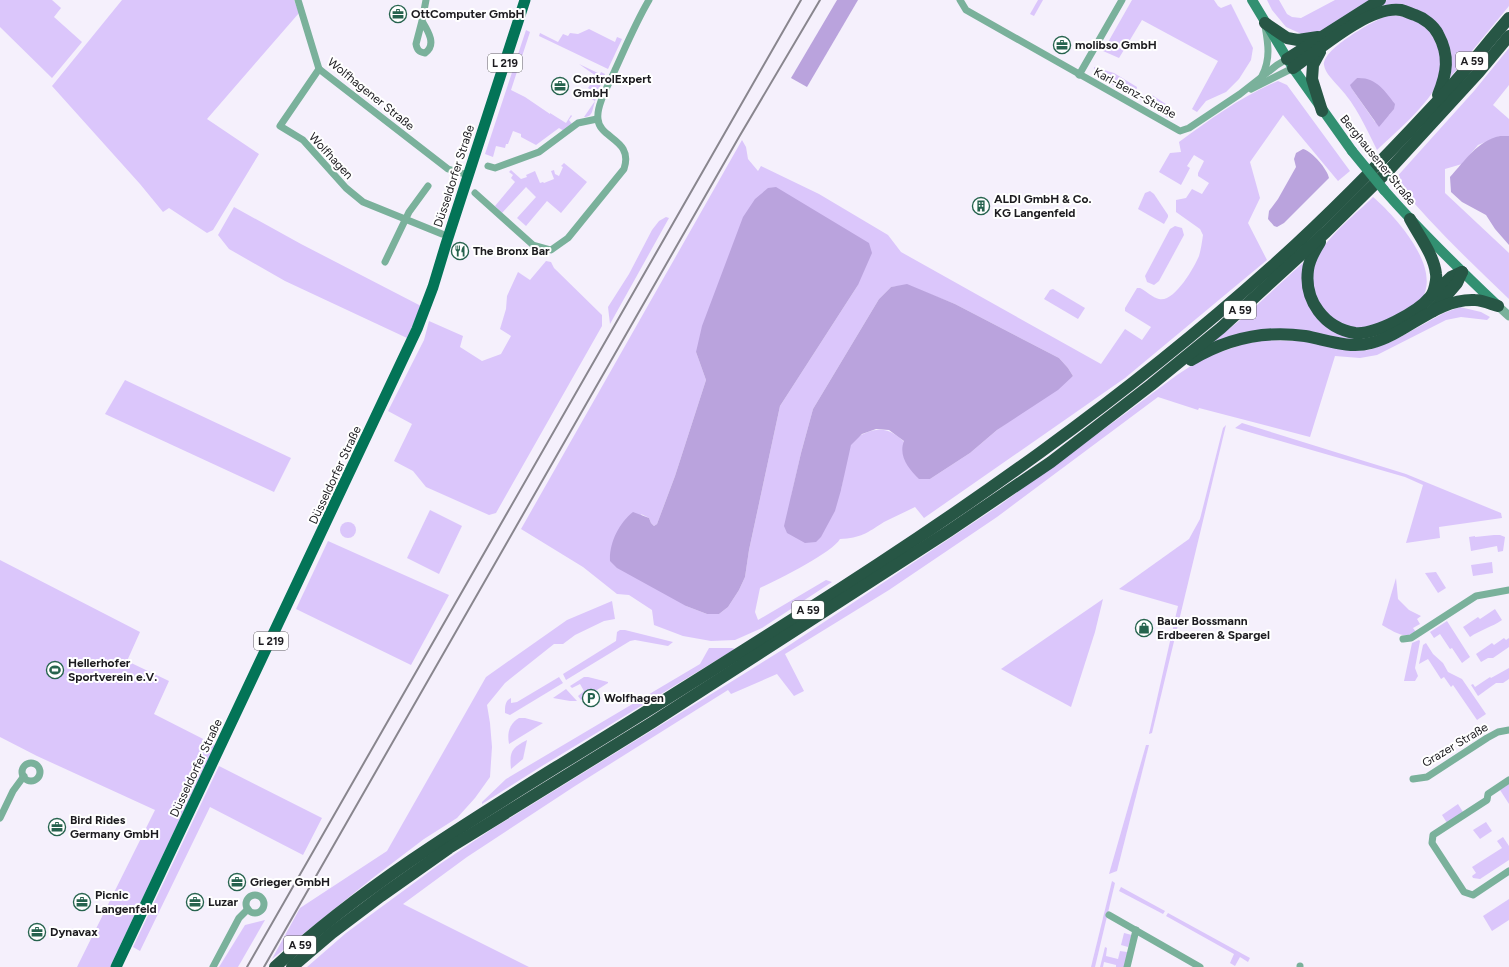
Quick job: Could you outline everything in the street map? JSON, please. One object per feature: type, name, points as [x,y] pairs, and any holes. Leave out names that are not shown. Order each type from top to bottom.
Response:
[{"type":"highway","points":[[1290,63],[1380,0]]},
{"type":"highway","points":[[1265,23],[1287,38],[1323,41],[1362,19],[1381,12],[1401,10],[1420,17],[1435,28],[1444,45],[1446,59],[1445,79],[1435,104]]},
{"type":"highway","name":"A 59","points":[[292,967],[328,928],[404,864],[468,822],[660,703],[913,542],[1041,452],[1139,378],[1270,268],[1367,176],[1435,104],[1509,18]]},
{"type":"highway","name":"A 59","points":[[274,967],[328,928],[380,896],[449,848],[653,722],[949,531],[1051,462],[1151,385],[1221,328],[1326,232],[1390,169],[1479,72],[1509,36]]},
{"type":"highway","points":[[1322,111],[1312,78],[1312,68],[1323,41]]},
{"type":"highway","points":[[1410,219],[1433,261],[1436,276],[1431,296]]},
{"type":"highway","points":[[1326,232],[1310,260],[1307,283],[1310,297],[1317,311],[1330,324],[1343,330],[1356,333],[1381,329],[1419,307],[1451,277],[1462,272]]},
{"type":"highway","points":[[1433,311],[1457,283],[1462,272]]},
{"type":"highway","points":[[1151,385],[1208,350],[1242,338],[1264,334],[1283,334],[1304,336],[1349,345],[1371,343],[1388,337],[1433,311],[1468,300],[1477,300],[1498,306]]},
{"type":"main road","name":"Düsseldorfer Straße","points":[[116,967],[414,337],[433,287],[525,0]]},
{"type":"main road","name":"Berghausener Straße","points":[[1253,2],[1290,63],[1322,111],[1352,151],[1410,219],[1498,306]]},
{"type":"street","name":"Wolfhagener Straße","points":[[298,0],[319,69],[448,169],[468,175]]},
{"type":"street","points":[[422,21],[426,0]]},
{"type":"street","points":[[475,193],[533,245],[551,250],[568,238],[624,170],[626,161],[625,153],[621,146],[602,128],[598,119],[604,95],[649,0]]},
{"type":"street","name":"Karl-Benz-Straße","points":[[960,0],[966,10],[1180,131],[1189,128],[1290,63]]},
{"type":"street","name":"Karl-Benz-Straße","points":[[1080,75],[1122,0]]},
{"type":"street","points":[[1261,77],[1266,69],[1268,58],[1268,43],[1265,23]]},
{"type":"street","name":"Karl-Benz-Straße","points":[[1240,94],[1261,77],[1290,63]]},
{"type":"street","name":"Wolfhagen","points":[[319,69],[280,126],[303,140],[346,188],[363,202],[442,234]]},
{"type":"street","points":[[488,166],[495,168],[538,152],[578,123],[598,119]]},
{"type":"street","points":[[385,262],[410,212],[428,186]]},
{"type":"street","name":"Berghausener Straße","points":[[1498,306],[1509,316]]},
{"type":"street","points":[[1403,639],[1411,638],[1476,596],[1509,590]]},
{"type":"street","name":"Grazer Straße","points":[[1413,779],[1427,777],[1487,738],[1498,732],[1509,730]]},
{"type":"street","points":[[0,818],[13,791],[24,776]]},
{"type":"street","points":[[1509,780],[1488,794],[1487,800],[1433,835],[1432,843],[1464,892],[1473,895],[1509,871]]},
{"type":"street","points":[[213,967],[240,918],[248,909]]},
{"type":"street","points":[[1109,915],[1200,967]]},
{"type":"street","points":[[1127,967],[1136,930]]},
{"type":"shaded area","points":[[0,0],[52,0],[61,8],[54,17],[82,42],[52,78],[0,27]]},
{"type":"shaded area","points":[[122,0],[294,0],[299,13],[207,119],[259,154],[213,230],[207,233],[169,208],[163,212],[140,184],[52,86]]},
{"type":"shaded area","points":[[837,0],[858,0],[807,87],[791,78]]},
{"type":"shaded area","points":[[1038,0],[1043,0],[1034,16],[1030,14]]},
{"type":"shaded area","points":[[1132,0],[1214,0],[1221,8],[1231,4],[1253,48],[1251,60],[1239,79],[1226,92],[1206,101],[1197,112],[1192,109],[1218,61],[1142,20],[1119,58],[1103,51]]},
{"type":"shaded area","points":[[1267,0],[1279,0],[1287,14],[1292,17],[1301,18],[1335,0],[1370,0],[1326,30],[1306,36],[1286,27],[1272,10]]},
{"type":"shaded area","points":[[1387,0],[1509,0],[1509,6],[1448,80],[1450,57],[1415,12],[1372,8]]},
{"type":"shaded area","points":[[1388,15],[1402,16],[1422,24],[1432,34],[1440,52],[1442,61],[1438,82],[1434,90],[1420,109],[1377,150],[1356,109],[1328,74],[1324,65],[1326,58],[1340,43]],"holes":[[[1357,78],[1369,80],[1394,108],[1389,115],[1375,122],[1352,89]]]},
{"type":"shaded area","points":[[589,29],[615,42],[617,37],[622,39],[608,69],[539,36],[540,33],[558,42],[563,34],[568,36],[570,33],[578,34]]},
{"type":"shaded area","points":[[526,30],[530,32],[511,90],[525,97],[566,123],[571,115],[572,116],[569,120],[572,124],[564,131],[559,128],[536,145],[521,137],[521,134],[513,131],[505,148],[496,146],[493,157],[485,154]]},
{"type":"shaded area","points":[[1509,48],[1509,85],[1493,105],[1509,119],[1509,136],[1500,136],[1478,145],[1462,164],[1445,169],[1445,193],[1509,253],[1509,299],[1450,241],[1394,180],[1474,91]]},
{"type":"shaded area","points":[[579,64],[600,74],[601,72],[605,74],[597,94],[592,113],[585,117],[595,101],[590,98],[594,92],[588,88],[596,76]]},
{"type":"shaded area","points":[[1094,67],[1114,73],[1137,87],[1136,92],[1149,99],[1152,95],[1169,106],[1172,114],[1170,119],[1161,114],[1159,110],[1108,82],[1100,80],[1096,76]]},
{"type":"shaded area","points":[[1357,78],[1364,78],[1375,82],[1384,90],[1395,104],[1394,109],[1379,127],[1350,85]]},
{"type":"shaded area","points":[[1278,81],[1287,85],[1350,171],[1338,181],[1283,115],[1250,162],[1260,198],[1248,223],[1267,260],[1125,378],[924,518],[915,507],[884,522],[864,534],[840,539],[835,545],[816,559],[760,588],[755,612],[758,620],[826,580],[832,582],[762,628],[735,640],[711,641],[683,636],[654,625],[652,610],[629,595],[617,594],[583,567],[521,529],[742,140],[746,147],[748,159],[758,171],[761,166],[819,194],[888,235],[901,252],[1101,364],[1125,329],[1142,340],[1151,327],[1125,311],[1125,308],[1137,288],[1140,288],[1159,299],[1165,299],[1171,296],[1183,284],[1199,256],[1203,235],[1200,229],[1176,212],[1176,200],[1186,198],[1192,189],[1202,194],[1209,183],[1198,176],[1204,161],[1194,155],[1187,166],[1190,168],[1181,185],[1159,172],[1170,153],[1181,152],[1179,142],[1227,108]],"holes":[[[858,285],[780,406],[749,550],[745,577],[739,590],[728,607],[719,614],[707,614],[686,606],[641,514],[649,518],[654,526],[657,524],[675,476],[706,380],[696,352]],[[907,285],[955,304],[1059,358],[1073,376],[997,430],[970,453],[930,479],[912,452],[898,436],[889,431],[879,430],[863,434],[851,444],[841,490],[791,497],[813,409],[879,299],[891,287]]]},
{"type":"shaded area","points":[[1500,136],[1509,136],[1509,245],[1495,229],[1486,215],[1462,202],[1451,192],[1450,177],[1466,158],[1485,142]]},
{"type":"shaded area","points":[[1303,149],[1311,153],[1319,161],[1326,170],[1329,178],[1284,223],[1277,227],[1274,226],[1268,219],[1269,211],[1278,199],[1296,167],[1294,159],[1296,153]]},
{"type":"shaded area","points":[[564,163],[587,182],[561,213],[547,201],[526,226],[517,218],[536,197],[526,187],[502,213],[495,206],[515,182],[511,178],[513,175],[509,172],[511,170],[521,179],[527,177],[526,175],[535,171],[540,183],[544,183],[554,179],[551,171],[554,170],[555,174],[559,176],[563,167],[561,166]]},
{"type":"shaded area","points":[[776,187],[869,243],[872,253],[858,285],[780,406],[749,550],[745,577],[728,607],[719,614],[707,614],[686,606],[617,568],[610,561],[611,547],[619,528],[633,512],[649,518],[654,526],[657,524],[675,476],[706,380],[696,352],[702,326],[743,217],[755,199],[768,188]]},
{"type":"shaded area","points":[[1150,191],[1154,194],[1168,215],[1164,224],[1138,209],[1145,193]]},
{"type":"shaded area","points":[[1373,197],[1392,216],[1413,242],[1425,271],[1427,284],[1423,297],[1414,305],[1376,325],[1366,329],[1356,330],[1323,313],[1314,291],[1311,278],[1313,267],[1325,244]]},
{"type":"shaded area","points":[[234,207],[301,244],[421,306],[407,338],[285,281],[229,249],[218,235]]},
{"type":"shaded area","points":[[666,217],[669,218],[610,324],[608,307],[629,274],[652,230],[659,221]]},
{"type":"shaded area","points":[[1175,226],[1182,228],[1184,235],[1159,281],[1154,285],[1147,282],[1145,276],[1170,229]]},
{"type":"shaded area","points":[[1307,259],[1307,299],[1360,342],[1294,332],[1206,347],[1244,317]]},
{"type":"shaded area","points":[[546,261],[551,262],[554,268],[602,315],[602,326],[496,513],[489,515],[426,487],[413,471],[394,461],[412,424],[388,411],[424,340],[429,321],[463,336],[460,347],[482,361],[501,354],[511,336],[500,329],[506,309],[507,296],[518,272],[530,280]]},
{"type":"shaded area","points":[[907,284],[955,304],[1059,358],[1073,376],[1058,390],[997,430],[970,453],[930,479],[919,479],[912,471],[903,457],[902,452],[904,441],[889,430],[876,429],[862,434],[851,445],[835,511],[821,537],[816,542],[805,543],[787,533],[784,526],[813,409],[879,299],[891,287]]},
{"type":"shaded area","points":[[1053,289],[1085,308],[1078,319],[1044,299],[1050,290]]},
{"type":"shaded area","points":[[1460,307],[1481,312],[1490,317],[1487,320],[1461,317],[1446,320],[1377,355],[1360,358],[1335,356],[1310,437],[1199,408],[1198,410],[1158,397],[997,517],[889,590],[785,654],[804,691],[794,696],[777,674],[731,694],[728,690],[575,786],[467,857],[403,904],[529,967],[307,967],[346,933],[437,866],[492,829],[782,650],[1000,505],[1177,375],[1203,358],[1244,344],[1265,340],[1303,341],[1354,351],[1369,350],[1393,341],[1444,313]]},
{"type":"shaded area","points":[[125,380],[291,458],[274,492],[105,414]]},
{"type":"shaded area","points":[[1242,423],[1406,474],[1501,513],[1502,518],[1439,527],[1440,538],[1406,543],[1423,485],[1405,477],[1235,428]]},
{"type":"shaded area","points":[[1226,425],[1152,733],[1149,734],[1178,606],[1119,589],[1189,539],[1200,519],[1223,428]]},
{"type":"shaded area","points":[[430,510],[462,526],[439,574],[407,558]]},
{"type":"shaded area","points":[[345,522],[351,522],[356,527],[354,536],[351,538],[345,538],[340,533],[340,527]]},
{"type":"shaded area","points":[[1494,535],[1505,537],[1503,551],[1498,552],[1497,546],[1471,551],[1469,537]]},
{"type":"shaded area","points":[[328,541],[449,595],[411,665],[296,609]]},
{"type":"shaded area","points":[[0,560],[140,632],[127,661],[169,681],[154,714],[215,745],[110,967],[77,967],[155,810],[37,756],[0,737]]},
{"type":"shaded area","points":[[1492,562],[1493,573],[1473,576],[1471,565]]},
{"type":"shaded area","points":[[1436,572],[1446,588],[1438,593],[1425,573]]},
{"type":"shaded area","points":[[1396,578],[1398,599],[1409,610],[1421,616],[1417,619],[1420,624],[1413,628],[1416,632],[1412,634],[1399,634],[1382,625]]},
{"type":"shaded area","points":[[1103,599],[1095,632],[1071,707],[1001,669]]},
{"type":"shaded area","points":[[612,601],[615,619],[604,621],[575,635],[563,644],[554,644],[505,683],[487,705],[492,747],[490,777],[475,798],[457,818],[424,839],[374,877],[272,959],[300,908],[387,851],[486,677],[567,620]]},
{"type":"shaded area","points":[[1495,609],[1502,620],[1470,637],[1463,627],[1478,617],[1480,619]]},
{"type":"shaded area","points":[[1447,621],[1470,657],[1462,663],[1440,634],[1434,638],[1430,632]]},
{"type":"shaded area","points":[[620,630],[673,642],[668,646],[635,640],[630,641],[566,680],[563,674],[616,641],[617,632]]},
{"type":"shaded area","points":[[1504,638],[1506,640],[1509,638],[1509,647],[1493,658],[1488,658],[1481,662],[1476,654],[1492,643],[1494,645]]},
{"type":"shaded area","points":[[1419,640],[1415,668],[1418,676],[1415,681],[1404,681],[1412,643]]},
{"type":"shaded area","points":[[1426,643],[1433,654],[1443,663],[1448,672],[1462,679],[1486,714],[1477,720],[1453,685],[1451,687],[1444,677],[1441,679],[1428,659],[1419,664],[1423,645]]},
{"type":"shaded area","points":[[709,648],[735,649],[482,804],[482,802],[506,779],[700,664]]},
{"type":"shaded area","points":[[1509,668],[1509,679],[1503,683],[1496,683],[1478,696],[1471,685],[1473,684],[1475,687],[1490,677],[1491,678]]},
{"type":"shaded area","points":[[559,677],[563,683],[510,715],[505,713],[506,704],[509,699],[511,698],[511,703],[517,702]]},
{"type":"shaded area","points":[[584,677],[608,683],[581,700],[578,696],[584,691],[580,684],[572,688],[570,686]]},
{"type":"shaded area","points":[[566,689],[577,701],[553,698]]},
{"type":"shaded area","points":[[519,718],[525,718],[543,723],[509,744],[508,736],[511,726]]},
{"type":"shaded area","points":[[527,740],[523,759],[511,769],[511,754],[518,745]]},
{"type":"shaded area","points":[[1146,745],[1149,745],[1117,871],[1109,874]]},
{"type":"shaded area","points":[[219,766],[322,818],[303,855],[210,807],[140,951],[133,947]]},
{"type":"shaded area","points":[[1509,784],[1509,804],[1500,790]]},
{"type":"shaded area","points":[[1458,804],[1463,812],[1447,823],[1442,815]]},
{"type":"shaded area","points":[[1486,822],[1492,831],[1480,839],[1473,830]]},
{"type":"shaded area","points":[[1503,837],[1509,846],[1509,860],[1480,879],[1473,878],[1472,876],[1476,873],[1472,867],[1502,848],[1497,841]]},
{"type":"shaded area","points":[[1112,881],[1115,883],[1095,967],[1091,967]]},
{"type":"shaded area","points":[[1121,887],[1165,911],[1163,914],[1119,891]]},
{"type":"shaded area","points":[[1509,899],[1509,920],[1492,931],[1483,916]]},
{"type":"shaded area","points":[[1168,913],[1250,958],[1248,962],[1240,957],[1235,966],[1230,963],[1234,954],[1166,916]]},
{"type":"shaded area","points":[[265,920],[238,967],[219,967],[245,925]]},
{"type":"shaded area","points":[[1124,933],[1132,935],[1128,947],[1121,945]]},
{"type":"shaded area","points":[[1105,947],[1107,948],[1106,956],[1118,959],[1120,951],[1128,953],[1124,967],[1116,967],[1116,965],[1104,962],[1103,967],[1100,967]]},
{"type":"railway","points":[[247,967],[801,0]]},
{"type":"railway","points":[[264,967],[739,137],[820,0]]},
{"type":"place","name":"OttComputer GmbH","points":[[398,14]]},
{"type":"place","name":"molibso GmbH","points":[[1062,45]]},
{"type":"place","name":"ControlExpert GmbH","points":[[560,86]]},
{"type":"place","name":"ALDI GmbH & Co. KG Langenfeld","points":[[981,206]]},
{"type":"place","name":"The Bronx Bar","points":[[460,251]]},
{"type":"place","name":"Bauer Bossmann Erdbeeren & Spargel","points":[[1144,628]]},
{"type":"place","name":"Hellerhofer Sportverein e.V.","points":[[55,670]]},
{"type":"place","name":"Wolfhagen","points":[[591,698]]},
{"type":"place","name":"Bird Rides Germany GmbH","points":[[57,827]]},
{"type":"place","name":"Grieger GmbH","points":[[237,882]]},
{"type":"place","name":"Picnic Langenfeld","points":[[82,902]]},
{"type":"place","name":"Luzar","points":[[195,902]]},
{"type":"place","name":"Dynavax","points":[[37,932]]}]
